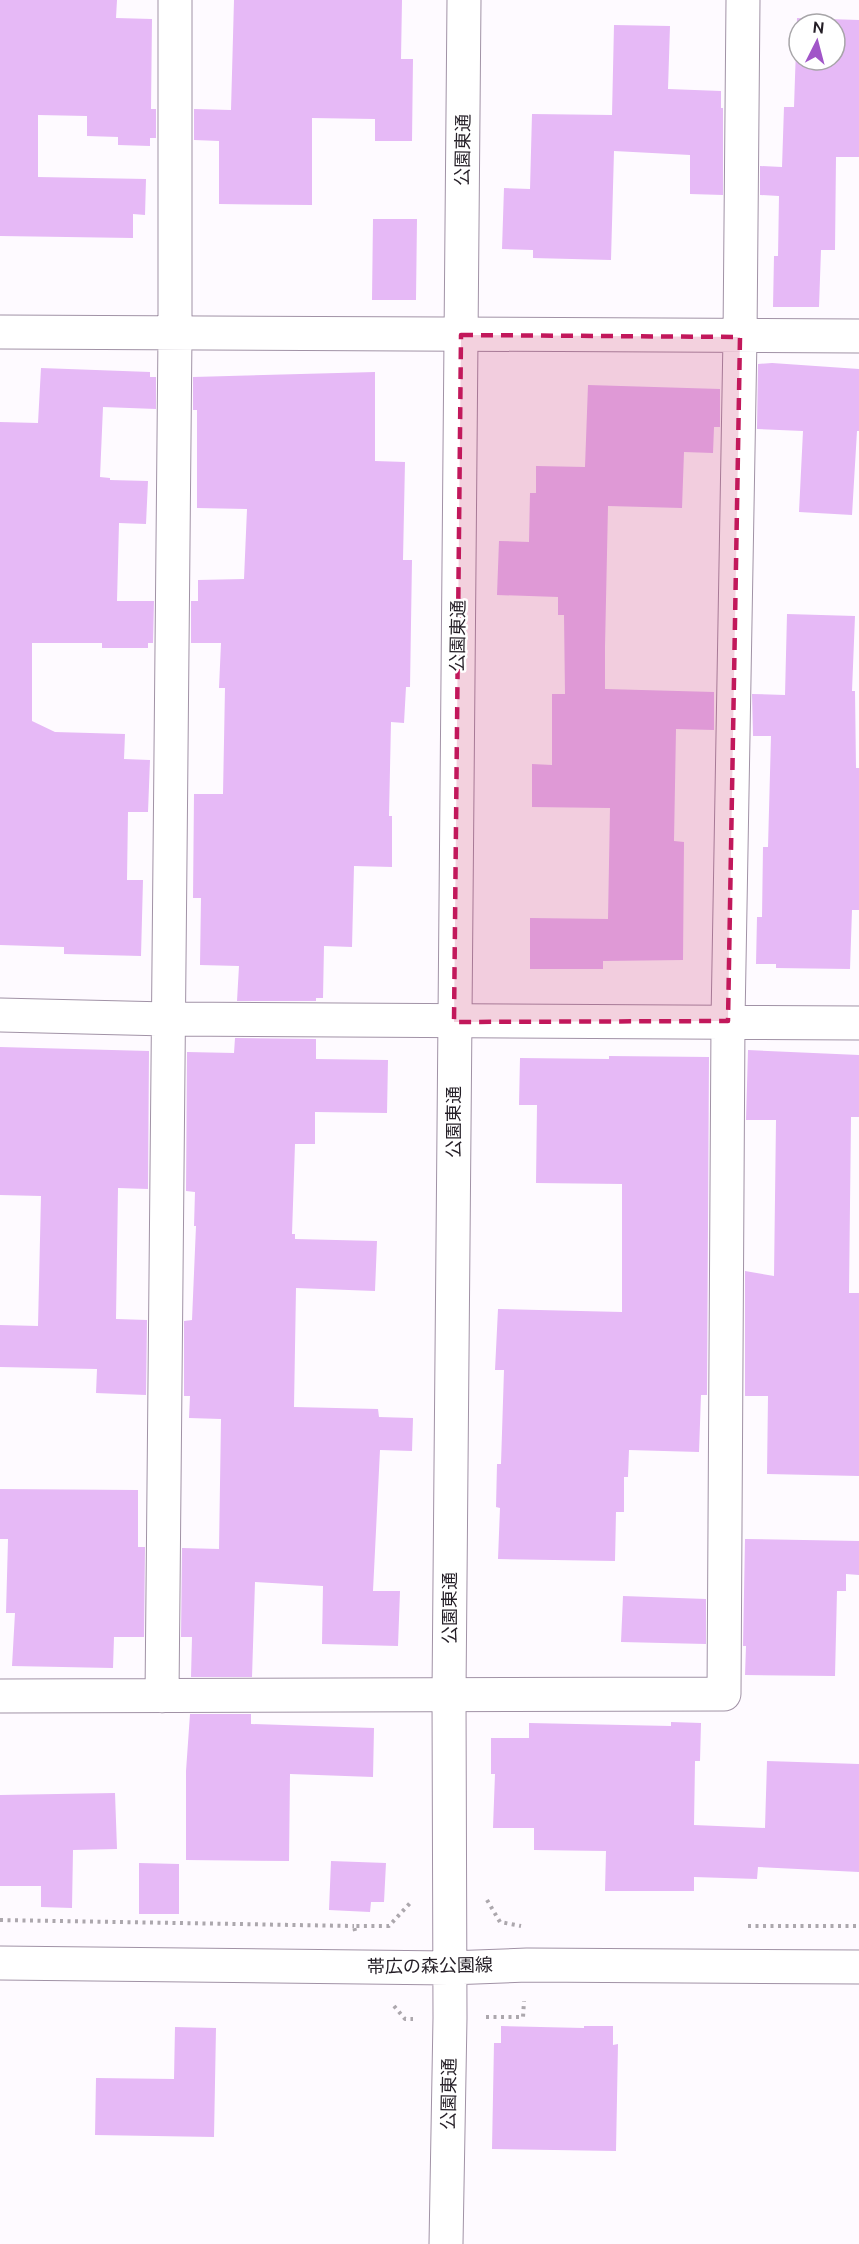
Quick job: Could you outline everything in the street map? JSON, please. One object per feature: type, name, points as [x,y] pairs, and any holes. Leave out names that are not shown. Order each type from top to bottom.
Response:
[{"type":"street","points":[[162,1696],[175,334],[175,0]]},
{"type":"street","name":"公園東通","points":[[446,2244],[454,1022],[464,0]]},
{"type":"street","points":[[0,1696],[724,1694],[728,1021],[740,337],[743,0]]},
{"type":"street","points":[[0,332],[859,336]]},
{"type":"street","points":[[0,1015],[454,1022],[859,1023]]},
{"type":"street","name":"帯広の森公園線","points":[[0,1963],[449,1968],[527,1965],[859,1967]]},
{"type":"path","points":[[0,1920],[354,1926]]},
{"type":"highlighted area","points":[[461,335],[740,337],[728,1021],[454,1022]]},
{"type":"building","points":[[0,0],[117,0],[116,18],[152,19],[151,109],[156,109],[156,138],[150,138],[150,146],[118,145],[118,137],[87,136],[87,116],[38,115],[38,177],[146,179],[145,215],[133,214],[133,238],[0,236]]},
{"type":"building","points":[[234,0],[402,0],[401,59],[413,59],[412,141],[375,141],[375,119],[312,118],[312,205],[219,204],[219,141],[194,140],[194,109],[231,110]]},
{"type":"building","points":[[847,20],[859,20],[859,157],[836,157],[835,250],[821,250],[819,307],[773,307],[774,256],[778,256],[779,196],[760,195],[760,166],[782,167],[784,107],[794,107],[795,72],[847,72]]},
{"type":"building","points":[[614,25],[670,26],[668,89],[721,91],[723,195],[690,194],[690,155],[614,151],[611,260],[533,258],[533,250],[502,249],[504,188],[530,189],[532,114],[612,115]]},
{"type":"building","points":[[373,219],[417,219],[416,300],[372,300]]},
{"type":"building","points":[[758,364],[859,369],[859,431],[857,431],[852,515],[799,512],[803,431],[757,429]]},
{"type":"building","points":[[41,368],[150,372],[150,377],[156,377],[156,409],[103,407],[100,477],[110,478],[110,480],[148,481],[146,524],[119,523],[117,601],[154,601],[153,643],[148,643],[148,648],[102,648],[102,643],[32,643],[32,721],[55,732],[125,734],[124,759],[150,760],[148,812],[128,812],[127,880],[143,880],[141,956],[64,954],[64,947],[0,945],[0,422],[38,423]]},
{"type":"building","points":[[375,372],[375,461],[405,462],[403,560],[412,560],[410,687],[406,687],[404,723],[391,722],[389,816],[392,816],[392,867],[354,866],[352,947],[324,946],[323,998],[316,998],[316,1001],[237,1001],[239,966],[200,965],[201,898],[193,898],[194,794],[223,794],[225,688],[219,688],[221,643],[191,643],[191,601],[198,601],[198,580],[244,579],[247,509],[197,508],[197,410],[193,410],[193,377]]},
{"type":"building","points":[[588,385],[720,389],[720,427],[714,427],[713,453],[684,452],[682,508],[608,506],[605,647],[605,689],[714,692],[714,730],[676,729],[674,841],[684,842],[683,960],[603,961],[603,969],[530,969],[530,918],[608,919],[610,808],[532,807],[532,764],[552,765],[552,694],[565,694],[564,615],[558,615],[558,597],[497,595],[499,541],[529,542],[530,493],[536,493],[536,466],[585,467]]},
{"type":"building","points":[[787,614],[855,616],[852,691],[855,691],[856,768],[859,768],[859,910],[852,910],[850,969],[776,968],[776,964],[756,964],[757,917],[762,917],[763,847],[768,847],[771,736],[753,736],[752,694],[785,695]]},
{"type":"building","points":[[235,1038],[316,1039],[316,1059],[388,1060],[387,1113],[315,1112],[315,1144],[295,1144],[292,1234],[295,1234],[295,1239],[377,1241],[375,1291],[296,1288],[294,1407],[378,1409],[379,1417],[413,1418],[412,1451],[380,1450],[373,1591],[400,1591],[398,1646],[322,1644],[323,1586],[255,1582],[252,1677],[191,1677],[192,1637],[181,1637],[182,1548],[219,1549],[221,1419],[189,1418],[190,1396],[184,1396],[184,1321],[192,1320],[196,1226],[194,1226],[195,1192],[186,1191],[187,1052],[234,1053]]},
{"type":"building","points":[[0,1047],[149,1051],[148,1189],[118,1188],[116,1319],[147,1320],[146,1395],[96,1393],[97,1369],[0,1367],[0,1325],[38,1326],[41,1196],[0,1195]]},
{"type":"building","points":[[748,1050],[859,1055],[859,1117],[851,1117],[849,1293],[859,1293],[859,1476],[767,1474],[768,1396],[745,1396],[745,1271],[774,1276],[776,1120],[746,1120]]},
{"type":"building","points":[[609,1056],[709,1057],[707,1395],[701,1395],[699,1452],[629,1450],[628,1477],[624,1477],[624,1512],[616,1512],[615,1561],[498,1559],[500,1508],[496,1507],[497,1464],[501,1464],[504,1370],[495,1370],[498,1309],[622,1312],[622,1184],[536,1183],[537,1105],[519,1105],[520,1058],[609,1059]]},
{"type":"building","points":[[0,1489],[138,1490],[138,1547],[145,1547],[144,1637],[114,1637],[113,1668],[12,1666],[15,1613],[6,1613],[8,1539],[0,1539]]},
{"type":"building","points":[[745,1539],[859,1541],[859,1575],[846,1574],[846,1591],[837,1591],[835,1676],[745,1675],[746,1646],[743,1646]]},
{"type":"building","points":[[623,1596],[706,1599],[706,1644],[621,1642]]},
{"type":"building","points":[[190,1714],[251,1714],[251,1724],[374,1728],[373,1777],[290,1774],[289,1861],[186,1860],[186,1771]]},
{"type":"building","points":[[671,1722],[701,1723],[700,1761],[695,1761],[694,1825],[765,1828],[767,1761],[859,1764],[859,1872],[758,1867],[757,1879],[694,1877],[694,1891],[605,1891],[606,1851],[534,1850],[534,1828],[493,1828],[495,1774],[491,1774],[491,1738],[529,1738],[529,1723],[671,1726]]},
{"type":"building","points":[[115,1793],[117,1849],[73,1850],[72,1908],[41,1907],[41,1886],[0,1886],[0,1795]]},
{"type":"building","points":[[331,1861],[386,1863],[384,1902],[371,1902],[370,1912],[329,1910]]},
{"type":"building","points":[[139,1863],[179,1864],[179,1914],[139,1914]]},
{"type":"building","points":[[501,2026],[584,2028],[584,2026],[613,2026],[613,2045],[618,2044],[616,2151],[492,2149],[494,2043],[501,2043]]},
{"type":"building","points":[[175,2027],[216,2028],[214,2137],[95,2135],[96,2078],[174,2079]]}]
